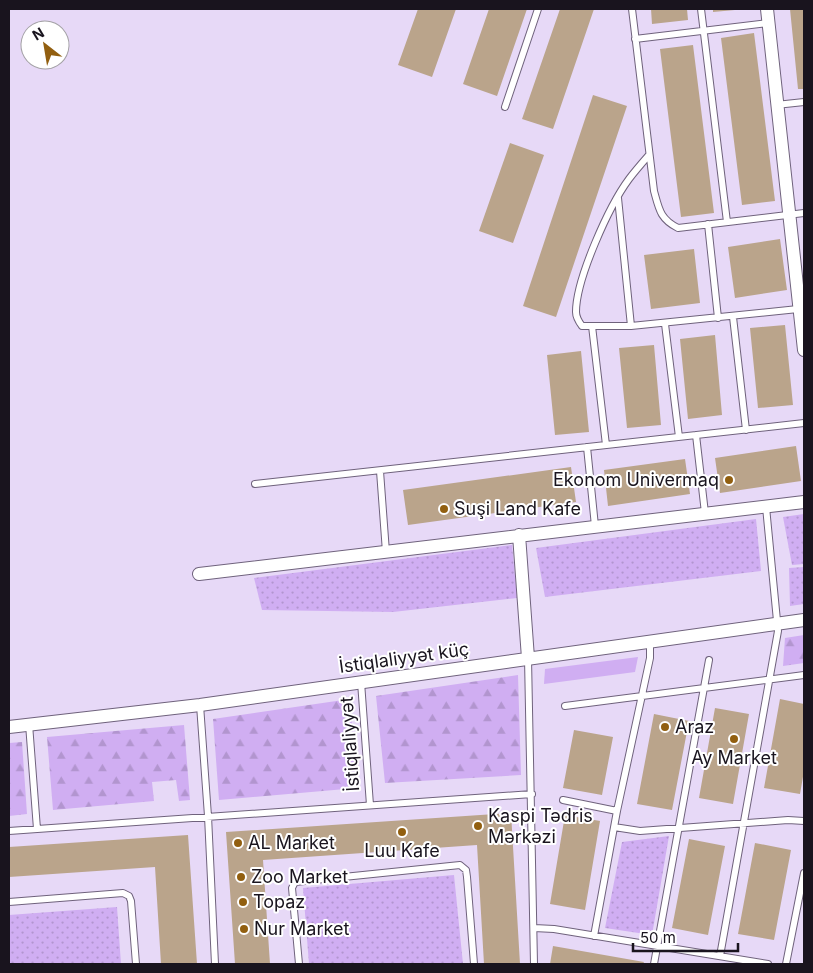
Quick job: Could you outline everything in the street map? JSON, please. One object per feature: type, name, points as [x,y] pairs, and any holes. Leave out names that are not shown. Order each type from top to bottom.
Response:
[{"type":"street","points":[[767,9],[798,309],[804,349]]},
{"type":"street","points":[[199,574],[804,502]]},
{"type":"street","points":[[519,535],[528,658]]},
{"type":"street","name":"İstiqlaliyyət küç","points":[[9,727],[200,705],[804,620]]},
{"type":"lane","points":[[505,107],[538,9]]},
{"type":"lane","points":[[632,9],[654,191],[659,210],[667,222],[678,228],[804,213]]},
{"type":"lane","points":[[701,9],[728,222]]},
{"type":"lane","points":[[635,39],[768,23]]},
{"type":"lane","points":[[776,104],[804,102]]},
{"type":"lane","points":[[649,155],[628,179],[586,265],[576,313],[582,326],[665,324],[798,309]]},
{"type":"lane","points":[[618,198],[631,326]]},
{"type":"lane","points":[[708,224],[718,318]]},
{"type":"lane","points":[[732,317],[746,430]]},
{"type":"lane","points":[[665,324],[679,437]]},
{"type":"lane","points":[[592,326],[606,446]]},
{"type":"lane","points":[[255,484],[804,423]]},
{"type":"lane","points":[[696,435],[705,513]]},
{"type":"lane","points":[[587,448],[595,526]]},
{"type":"lane","points":[[380,470],[386,552]]},
{"type":"lane","points":[[720,956],[742,824],[777,641],[778,624],[766,507]]},
{"type":"lane","points":[[594,936],[617,811],[650,658],[650,642]]},
{"type":"lane","points":[[528,658],[534,964]]},
{"type":"lane","points":[[654,964],[677,828],[709,660]]},
{"type":"lane","points":[[565,706],[642,694],[804,675]]},
{"type":"lane","name":"İstiqlaliyyət","points":[[361,682],[370,805]]},
{"type":"lane","points":[[200,705],[208,816],[215,964]]},
{"type":"lane","points":[[29,724],[37,829]]},
{"type":"lane","points":[[9,831],[532,794]]},
{"type":"lane","points":[[563,800],[617,811]]},
{"type":"lane","points":[[614,828],[640,831],[788,820],[804,822]]},
{"type":"lane","points":[[299,964],[292,888],[295,882],[460,865],[466,870],[467,877],[474,964]]},
{"type":"lane","points":[[786,964],[803,886],[804,873]]},
{"type":"lane","points":[[9,902],[123,893],[129,896],[132,901],[136,964]]},
{"type":"lane","points":[[534,928],[554,929],[768,964]]},
{"type":"green space","points":[[804,514],[804,564],[792,565],[783,517]]},
{"type":"green space","points":[[756,519],[761,571],[545,597],[536,548]]},
{"type":"green space","points":[[512,545],[517,598],[393,612],[262,610],[254,578]]},
{"type":"green space","points":[[804,567],[804,604],[790,606],[789,568]]},
{"type":"green space","points":[[804,635],[804,663],[783,666],[785,638]]},
{"type":"green space","points":[[638,657],[635,672],[544,684],[545,669]]},
{"type":"green space","points":[[518,675],[521,775],[385,783],[376,696]]},
{"type":"green space","points":[[350,699],[357,788],[219,800],[213,719]]},
{"type":"green space","points":[[184,725],[190,800],[179,801],[176,780],[152,782],[154,801],[53,810],[47,737]]},
{"type":"green space","points":[[22,742],[27,814],[9,816],[9,743]]},
{"type":"green space","points":[[669,836],[652,935],[605,928],[622,842]]},
{"type":"green space","points":[[454,875],[463,964],[309,964],[303,888]]},
{"type":"green space","points":[[117,907],[121,964],[9,964],[9,915]]},
{"type":"building","points":[[418,9],[456,9],[432,77],[398,65]]},
{"type":"building","points":[[489,9],[527,9],[497,96],[463,84]]},
{"type":"building","points":[[560,9],[594,9],[553,129],[522,119]]},
{"type":"building","points":[[651,9],[687,9],[688,20],[652,24]]},
{"type":"building","points":[[713,9],[735,9],[735,10],[713,12]]},
{"type":"building","points":[[790,9],[804,9],[804,89],[798,89]]},
{"type":"building","points":[[754,33],[775,201],[742,205],[721,38]]},
{"type":"building","points":[[693,45],[714,213],[681,217],[660,49]]},
{"type":"building","points":[[593,95],[627,106],[556,317],[523,306]]},
{"type":"building","points":[[510,143],[544,155],[513,243],[479,231]]},
{"type":"building","points":[[780,239],[787,290],[735,298],[728,247]]},
{"type":"building","points":[[694,249],[700,303],[651,309],[644,255]]},
{"type":"building","points":[[785,325],[793,405],[758,408],[750,328]]},
{"type":"building","points":[[715,335],[722,415],[688,419],[680,339]]},
{"type":"building","points":[[654,345],[661,425],[627,428],[619,348]]},
{"type":"building","points":[[581,351],[589,432],[555,435],[547,355]]},
{"type":"building","points":[[796,446],[801,481],[720,493],[715,458]]},
{"type":"building","points":[[685,459],[690,494],[608,506],[604,470]]},
{"type":"building","points":[[571,467],[576,502],[408,525],[403,490]]},
{"type":"building","points":[[780,699],[804,704],[804,771],[800,794],[764,788]]},
{"type":"building","points":[[715,708],[749,714],[733,804],[699,798]]},
{"type":"building","points":[[654,714],[689,721],[672,810],[637,804]]},
{"type":"building","points":[[574,730],[613,737],[602,795],[563,788]]},
{"type":"building","points":[[511,813],[520,964],[484,964],[477,845],[263,860],[270,964],[235,964],[226,832]]},
{"type":"building","points":[[565,815],[600,821],[585,910],[550,904]]},
{"type":"building","points":[[188,835],[197,964],[161,964],[155,867],[9,877],[9,847]]},
{"type":"building","points":[[689,839],[725,846],[708,935],[672,928]]},
{"type":"building","points":[[755,843],[791,850],[774,940],[738,934]]},
{"type":"building","points":[[553,946],[644,962],[643,964],[550,964]]},
{"type":"place","name":"Ekonom Univermaq","points":[[729,480]]},
{"type":"place","name":"Suşi Land Kafe","points":[[444,509]]},
{"type":"place","name":"Araz","points":[[665,727]]},
{"type":"place","name":"Ay Market","points":[[734,739]]},
{"type":"place","name":"Kaspi Tədris Mərkəzi","points":[[478,826]]},
{"type":"place","name":"Luu Kafe","points":[[402,832]]},
{"type":"place","name":"AL Market","points":[[238,843]]},
{"type":"place","name":"Zoo Market","points":[[241,877]]},
{"type":"place","name":"Topaz","points":[[243,902]]},
{"type":"place","name":"Nur Market","points":[[244,929]]}]
